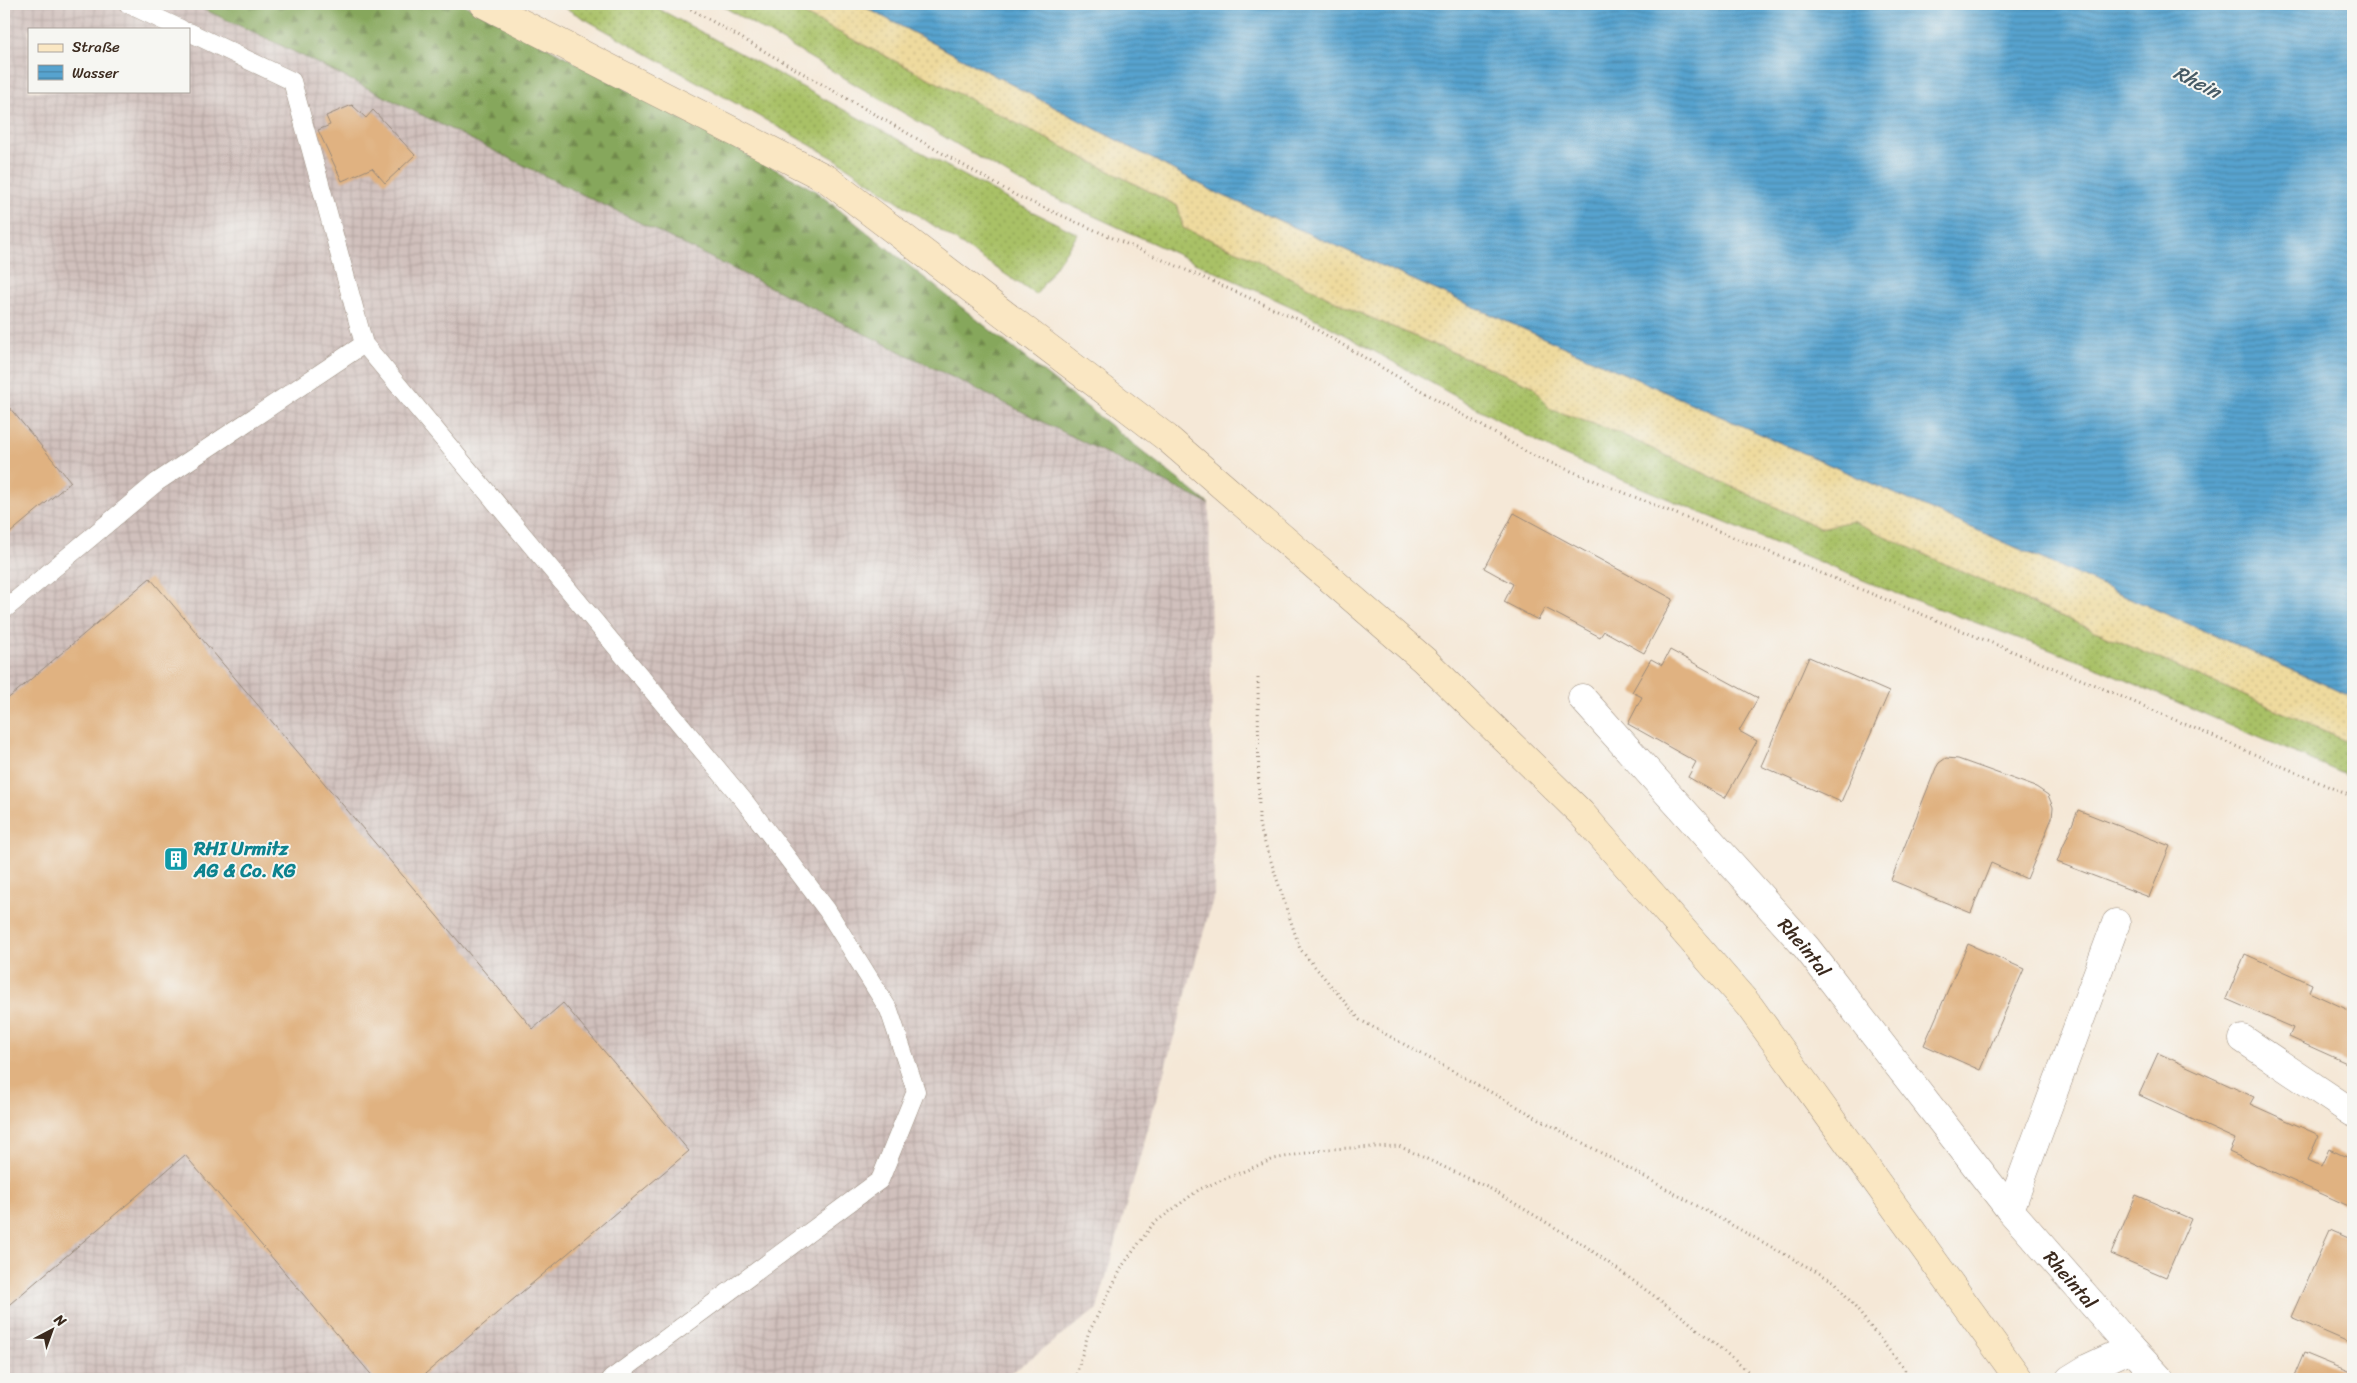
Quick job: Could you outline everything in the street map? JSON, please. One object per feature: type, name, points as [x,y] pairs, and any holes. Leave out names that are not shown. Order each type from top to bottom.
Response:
[{"type":"street","points":[[484,4],[827,179],[1168,438],[1424,660],[1581,813],[1750,1007],[2019,1379]]},
{"type":"street","name":"Rheintal","points":[[1582,698],[1806,947],[2010,1210],[2160,1379]]},
{"type":"street","points":[[2010,1210],[2116,922]]},
{"type":"street","points":[[2243,1039],[2353,1112]]},
{"type":"street","points":[[2070,1379],[2088,1368],[2131,1348]]},
{"type":"lane","points":[[128,4],[179,28]]},
{"type":"lane","points":[[190,32],[292,81],[364,344],[745,802],[827,910],[889,1010],[916,1091],[880,1180],[611,1379]]},
{"type":"lane","points":[[4,610],[157,482],[364,344]]},
{"type":"path","points":[[682,4],[1017,196],[1300,320],[1532,455],[2090,683],[2353,797]]},
{"type":"path","points":[[1258,678],[1259,825],[1300,949],[1360,1020],[1835,1282],[1912,1379]]},
{"type":"path","points":[[1075,1379],[1088,1334],[1123,1265],[1153,1224],[1200,1189],[1274,1159],[1328,1149],[1399,1146],[1489,1188],[1584,1245],[1683,1317],[1757,1379]]},
{"type":"shaded area","points":[[4,4],[192,4],[260,35],[1209,504],[1214,895],[1097,1309],[1003,1379],[4,1379]]},
{"type":"green space","points":[[192,4],[463,4],[506,25],[814,190],[1209,504],[260,35]]},
{"type":"green space","points":[[558,4],[650,4],[1009,200],[1078,234],[1036,295],[837,160]]},
{"type":"green space","points":[[719,4],[784,4],[1178,206],[1183,228],[1247,255],[1355,311],[1533,386],[1550,409],[1617,432],[1820,528],[1852,520],[2015,596],[2353,743],[2353,778],[2091,665],[1882,588],[1558,453],[1303,312],[1024,184]]},
{"type":"sand","points":[[784,4],[859,4],[1215,192],[2353,697],[2353,743],[2015,596],[1852,521],[1820,528],[1617,432],[1550,409],[1533,386],[1355,311],[1247,255],[1183,228],[1178,206]]},
{"type":"water","name":"Rhein","points":[[859,4],[2353,4],[2353,697],[1215,192]]},
{"type":"building","points":[[352,105],[366,118],[373,110],[415,155],[385,183],[372,168],[342,181],[318,130],[330,125],[326,116]]},
{"type":"building","points":[[4,401],[71,482],[4,538]]},
{"type":"building","points":[[1514,513],[1673,599],[1644,653],[1604,631],[1600,637],[1545,608],[1538,620],[1504,602],[1513,584],[1484,568]]},
{"type":"building","points":[[150,578],[533,1029],[563,1003],[689,1151],[419,1379],[375,1379],[185,1155],[4,1309],[4,702]]},
{"type":"building","points":[[1670,650],[1758,698],[1739,731],[1757,741],[1725,798],[1688,777],[1696,762],[1628,724],[1642,697],[1632,692],[1651,659],[1662,665]]},
{"type":"building","points":[[1809,657],[1889,692],[1841,802],[1761,766]]},
{"type":"building","points":[[1946,758],[1958,759],[2036,787],[2048,795],[2053,807],[2052,818],[2027,879],[1991,863],[1971,913],[1891,880],[1936,768]]},
{"type":"building","points":[[2078,810],[2170,846],[2149,897],[2057,862]]},
{"type":"building","points":[[1968,944],[2024,969],[1980,1070],[1924,1045]]},
{"type":"building","points":[[2245,954],[2312,984],[2309,992],[2353,1012],[2353,1076],[2347,1074],[2351,1065],[2289,1037],[2293,1028],[2226,999]]},
{"type":"building","points":[[2158,1053],[2254,1097],[2250,1104],[2319,1135],[2308,1160],[2321,1166],[2329,1149],[2353,1160],[2353,1208],[2229,1152],[2235,1139],[2139,1095]]},
{"type":"building","points":[[2136,1195],[2191,1219],[2166,1277],[2111,1254]]},
{"type":"building","points":[[2330,1230],[2353,1240],[2353,1344],[2291,1317]]},
{"type":"building","points":[[2304,1353],[2353,1373],[2353,1379],[2293,1379]]},
{"type":"place","name":"RHI Urmitz AG & Co. KG","points":[[176,859]]}]
